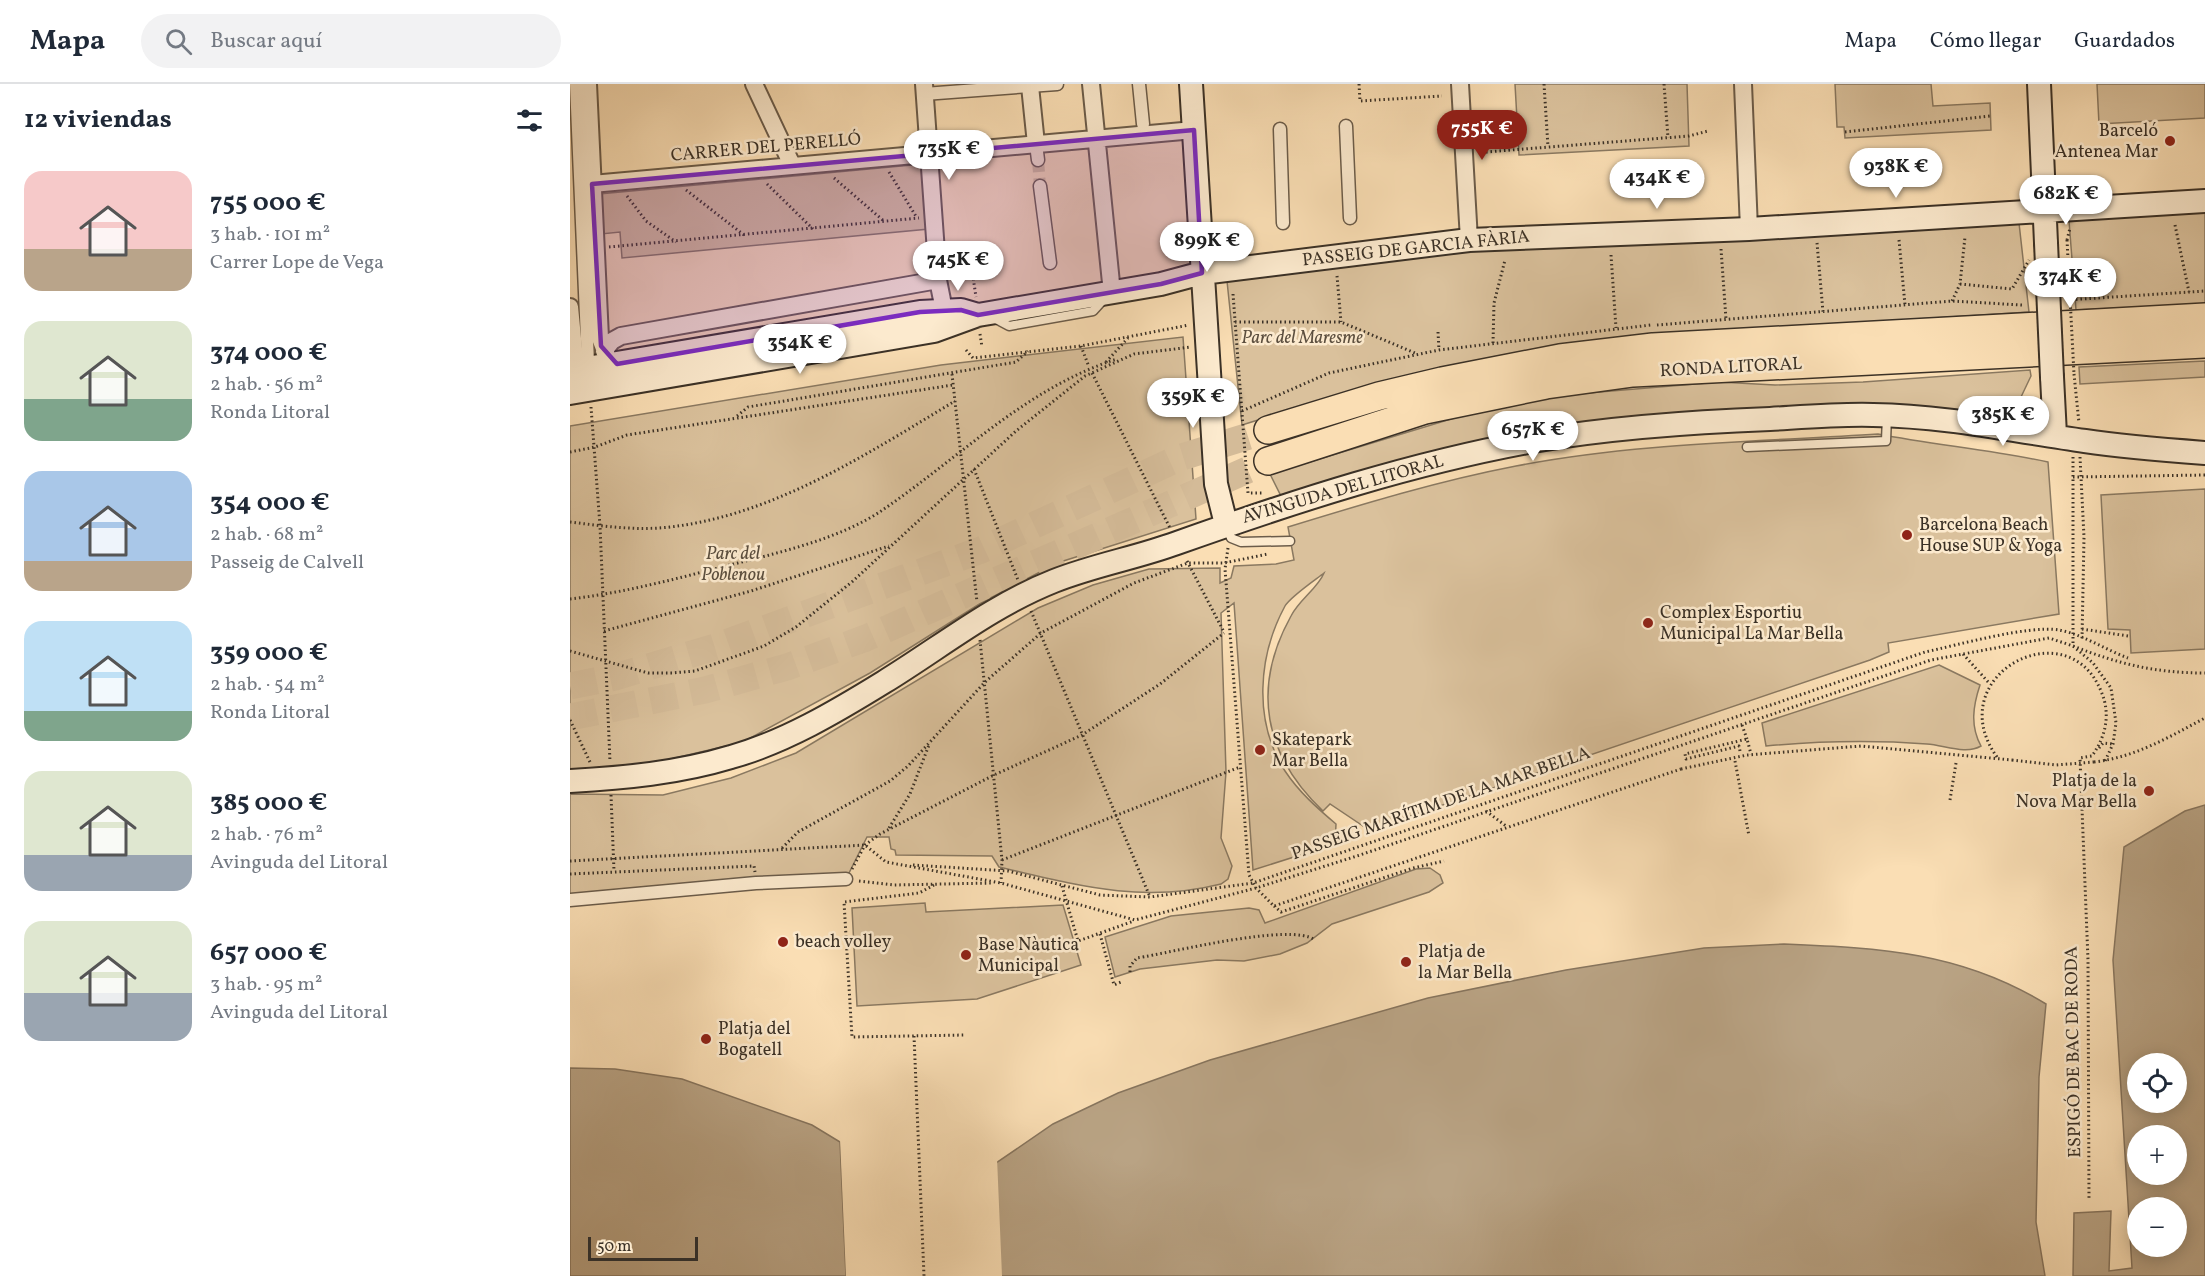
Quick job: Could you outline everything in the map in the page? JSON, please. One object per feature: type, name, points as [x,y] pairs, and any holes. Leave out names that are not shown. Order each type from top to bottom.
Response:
[{"type":"highway","name":"RONDA LITORAL","points":[[1268,430],[1378,396],[1560,358],[1653,347],[2205,317]]},
{"type":"highway","name":"RONDA LITORAL","points":[[1268,461],[1425,410],[1545,385],[1633,374],[2205,344]]},
{"type":"main road","points":[[1191,84],[1202,273],[1201,320],[1216,484],[1226,524]]},
{"type":"main road","points":[[2039,84],[2045,211],[2063,376],[2055,435]]},
{"type":"main road","name":"PASSEIG DE GARCIA FÀRIA","points":[[980,314],[1161,284],[1202,273],[1469,240],[1749,228],[2205,201]]},
{"type":"main road","points":[[1201,320],[1220,289],[1246,267]]},
{"type":"main road","points":[[578,368],[611,358],[944,310],[961,310],[980,314]]},
{"type":"main road","points":[[570,393],[934,331],[980,314]]},
{"type":"main road","name":"AVINGUDA DEL LITORAL","points":[[570,781],[679,771],[734,757],[775,741],[886,681],[978,619],[1016,598],[1097,566],[1171,546],[1226,524],[1417,467],[1543,440],[1635,427],[1706,421],[1887,416],[1957,420],[2142,448],[2205,453]]},
{"type":"street","points":[[576,84],[578,368]]},
{"type":"street","points":[[588,84],[600,338],[611,358]]},
{"type":"street","points":[[754,84],[792,165]]},
{"type":"street","points":[[944,310],[925,218],[930,154],[924,89],[1057,84]]},
{"type":"street","points":[[1091,84],[1110,293]]},
{"type":"street","points":[[1139,84],[1143,124]]},
{"type":"street","points":[[1460,84],[1469,240]]},
{"type":"street","points":[[1743,84],[1749,228]]},
{"type":"street","points":[[1030,85],[1037,152]]},
{"type":"street","points":[[1346,126],[1350,218]]},
{"type":"street","points":[[1280,129],[1283,223]]},
{"type":"street","name":"CARRER DEL PERELLÓ","points":[[592,184],[930,154],[1037,152],[1096,138],[1194,130]]},
{"type":"street","points":[[1040,186],[1050,263]]},
{"type":"street","points":[[611,358],[612,341],[621,336],[938,280]]},
{"type":"street","points":[[570,307],[572,344],[578,368]]},
{"type":"street","points":[[570,900],[756,883],[846,879]]},
{"type":"lane","points":[[1747,447],[1886,441],[1887,416]]},
{"type":"lane","points":[[1226,524],[1231,538],[1241,542],[1290,541]]},
{"type":"path","points":[[1359,84],[1360,101],[1442,96]]},
{"type":"path","points":[[1544,84],[1548,147]]},
{"type":"path","points":[[1664,84],[1668,138]]},
{"type":"path","points":[[1845,132],[1990,116]]},
{"type":"path","points":[[1486,152],[1668,138],[1708,131]]},
{"type":"path","points":[[887,168],[925,218]]},
{"type":"path","points":[[828,173],[885,222]]},
{"type":"path","points":[[761,178],[813,229]]},
{"type":"path","points":[[2055,179],[2067,178],[2068,199]]},
{"type":"path","points":[[680,185],[744,235]]},
{"type":"path","points":[[623,190],[646,221],[676,242]]},
{"type":"path","points":[[595,249],[925,218]]},
{"type":"path","points":[[1960,284],[2012,289],[2069,221]]},
{"type":"path","points":[[2175,225],[2189,292]]},
{"type":"path","points":[[1952,301],[1960,284],[1965,237]]},
{"type":"path","points":[[1899,240],[1905,305]]},
{"type":"path","points":[[1817,243],[1823,312]]},
{"type":"path","points":[[2048,247],[2068,300],[2063,376],[2079,430]]},
{"type":"path","points":[[1720,249],[1726,319]]},
{"type":"path","points":[[1611,255],[1616,328]]},
{"type":"path","points":[[1493,343],[1494,303],[1505,260]]},
{"type":"path","points":[[972,270],[980,314],[982,347]]},
{"type":"path","points":[[1337,276],[1341,322]]},
{"type":"path","points":[[2068,300],[2205,291]]},
{"type":"path","points":[[1233,294],[1248,493],[1268,493]]},
{"type":"path","points":[[966,350],[973,358],[1081,346],[1201,320]]},
{"type":"path","points":[[1235,322],[1341,322],[1417,354]]},
{"type":"path","points":[[1438,332],[1439,350]]},
{"type":"path","points":[[1105,363],[1129,337]]},
{"type":"path","points":[[1081,346],[1089,368],[1173,535]]},
{"type":"path","points":[[570,599],[603,595],[692,575],[813,542],[884,509],[960,450],[1051,389],[1089,368],[1134,354],[1194,347]]},
{"type":"path","points":[[735,417],[748,407],[1016,362],[1028,351]]},
{"type":"path","points":[[570,651],[648,673],[672,673],[695,671],[764,646],[796,627],[853,581],[963,478],[1049,402],[1092,373],[1134,354]]},
{"type":"path","points":[[952,374],[977,608]]},
{"type":"path","points":[[570,452],[595,447],[627,435],[953,385]]},
{"type":"path","points":[[570,522],[637,529],[670,527],[753,507],[846,467],[955,401]]},
{"type":"path","points":[[591,406],[600,525],[610,771]]},
{"type":"path","points":[[2080,449],[2084,537],[2082,639]]},
{"type":"path","points":[[2073,454],[2073,646]]},
{"type":"path","points":[[974,468],[1020,585]]},
{"type":"path","points":[[2073,477],[2205,476]]},
{"type":"path","points":[[1240,483],[1247,482]]},
{"type":"path","points":[[604,631],[751,591],[889,546]]},
{"type":"path","name":"AVINGUDA DEL LITORAL","points":[[781,849],[798,832],[890,781],[909,766],[985,682],[1041,633],[1134,583],[1188,563],[1224,563],[1271,553],[1273,548]]},
{"type":"path","points":[[1184,554],[1227,633]]},
{"type":"path","points":[[1224,563],[1227,633],[1241,766],[1249,875],[1256,888],[1281,912],[1413,868],[1444,861]]},
{"type":"path","points":[[1029,606],[1150,897]]},
{"type":"path","points":[[2082,629],[2128,636]]},
{"type":"path","name":"PASSEIG MARÍTIM DE LA MAR BELLA","points":[[903,865],[1001,871],[1100,894],[1150,897],[1253,883],[1925,652],[1985,639],[2060,630],[2128,658]]},
{"type":"path","points":[[979,633],[1002,860],[1001,883]]},
{"type":"path","points":[[1001,883],[894,885],[846,879],[865,845],[887,830],[994,775],[1082,735],[1160,684],[1227,633]]},
{"type":"path","name":"PASSEIG MARÍTIM DE LA MAR BELLA","points":[[1100,934],[1136,920],[1256,888],[1931,660],[2049,638],[2118,664],[2168,673],[2205,674]]},
{"type":"path","name":"PASSEIG MARÍTIM DE LA MAR BELLA","points":[[2073,646],[2097,668],[2110,688],[2116,723],[2113,744]]},
{"type":"path","points":[[1964,654],[1991,684]]},
{"type":"path","points":[[1997,757],[1988,744],[1982,722],[1984,698],[1991,684],[2007,666],[2030,655],[2055,654],[2079,663],[2097,680],[2105,704],[2106,728],[2092,756]]},
{"type":"path","points":[[1274,906],[1682,769],[1749,754],[1861,746],[1997,757],[2056,765],[2094,762],[2149,748],[2205,718]]},
{"type":"path","points":[[570,720],[595,771]]},
{"type":"path","points":[[1742,725],[1749,754]]},
{"type":"path","points":[[1740,751],[1739,746],[1686,759],[1685,754],[1747,739]]},
{"type":"path","points":[[887,830],[910,794],[929,743]]},
{"type":"path","points":[[2092,756],[2103,743],[2113,744],[2105,761]]},
{"type":"path","name":"ESPIGÓ DE BAC DE RODA","points":[[2089,1200],[2085,905],[2080,758],[2092,756]]},
{"type":"path","points":[[1735,761],[1749,836]]},
{"type":"path","points":[[1950,800],[1956,763]]},
{"type":"path","points":[[1002,860],[1241,766]]},
{"type":"path","points":[[611,793],[614,871]]},
{"type":"path","points":[[1486,811],[1507,827]]},
{"type":"path","points":[[570,861],[865,845],[886,862],[1001,883],[1136,920]]},
{"type":"path","points":[[570,874],[745,866]]},
{"type":"path","points":[[936,885],[919,894],[844,902],[852,1037],[965,1035]]},
{"type":"path","points":[[1062,885],[1078,941],[1100,934],[1114,985],[1121,982]]},
{"type":"path","points":[[1130,972],[1130,966],[1137,958],[1209,943],[1293,934],[1315,940]]},
{"type":"path","points":[[914,1036],[924,1276]]},
{"type":"highlighted area","points":[[1194,130],[1202,273],[1161,284],[978,315],[961,310],[920,312],[617,364],[601,346],[592,184]]},
{"type":"green space","points":[[1515,84],[1687,84],[1689,146],[1519,155]]},
{"type":"green space","points":[[1835,84],[1931,84],[1933,106],[1990,103],[1991,130],[1845,138],[1844,127],[1837,127]]},
{"type":"green space","points":[[2097,84],[2205,84],[2205,118],[2099,124]]},
{"type":"green space","points":[[923,164],[929,229],[622,258],[620,232],[601,234],[599,194]]},
{"type":"green space","points":[[2205,211],[2205,304],[2076,310],[2069,221]]},
{"type":"green space","name":"Parc del Maresme","points":[[2019,223],[2029,312],[1630,337],[1357,389],[1242,425],[1227,281],[1468,251]]},
{"type":"green space","name":"Parc del Poblenou","points":[[1183,337],[1196,519],[1057,563],[981,603],[870,673],[743,742],[641,766],[570,769],[570,426],[941,365]]},
{"type":"green space","points":[[2205,361],[2205,377],[2080,384],[2079,367]]},
{"type":"green space","points":[[2030,370],[2031,376],[2011,418],[1890,404],[1623,417],[1466,443],[1281,496],[1270,474],[1464,415],[1540,397],[1719,382],[1775,385],[1863,382]]},
{"type":"green space","points":[[1878,434],[2048,462],[2059,614],[1888,643],[1889,652],[1870,660],[1369,830],[1330,804],[1323,811],[1303,789],[1287,767],[1276,744],[1270,720],[1268,695],[1271,669],[1278,643],[1294,610],[1324,573],[1297,593],[1285,606],[1269,646],[1263,688],[1264,710],[1275,752],[1296,786],[1336,824],[1335,844],[1253,870],[1234,603],[1221,613],[1226,772],[1221,838],[1232,866],[1228,879],[1221,884],[1192,890],[1164,892],[1109,890],[999,867],[992,856],[896,855],[895,850],[891,849],[889,837],[867,837],[846,879],[570,897],[570,794],[663,795],[731,778],[796,753],[1038,608],[1093,585],[1149,569],[1220,568],[1220,583],[1231,578],[1234,566],[1276,564],[1294,560],[1288,527],[1429,486],[1516,466],[1606,452],[1651,448]]},
{"type":"green space","points":[[2205,489],[2205,649],[2131,653],[2130,630],[2108,629],[2101,495]]},
{"type":"green space","points":[[1939,665],[1980,685],[1974,723],[1981,746],[1975,749],[1962,750],[1927,744],[1866,742],[1766,746],[1762,723]]},
{"type":"green space","points":[[1430,868],[1440,875],[1443,883],[1429,892],[1332,924],[1307,943],[1280,954],[1244,961],[1217,960],[1140,969],[1115,977],[1105,937],[1171,916],[1249,908],[1259,910],[1265,923],[1416,869]]},
{"type":"green space","name":"Base Nàutica Municipal","points":[[925,903],[926,912],[1063,905],[1081,965],[977,999],[857,1006],[852,908]]},
{"type":"shaded area","points":[[2205,805],[2205,1276],[2073,1276],[2074,1213],[2111,1211],[2109,1271],[2132,1268],[2131,1257],[2187,1257],[2187,1197],[2128,1197],[2113,960],[2124,847],[2185,811]]},
{"type":"shaded area","points":[[1784,944],[1887,951],[1951,963],[1983,973],[2046,1004],[2039,1077],[2036,1222],[2045,1276],[990,1276],[983,1172],[1053,1124],[1118,1093],[1210,1060],[1428,998],[1566,970],[1704,948]]},
{"type":"shaded area","points":[[570,1068],[615,1069],[682,1079],[812,1125],[840,1142],[846,1276],[570,1276]]},
{"type":"pier","points":[[840,1138],[843,1142],[849,1276],[846,1276]]},
{"type":"pier","points":[[997,1158],[1002,1276],[987,1276],[980,1171]]},
{"type":"tunnel","points":[[1038,160],[1040,186]]},
{"type":"tunnel","points":[[570,686],[615,677],[715,647],[981,550],[1179,458],[1268,430]]},
{"type":"tunnel","points":[[570,717],[705,690],[787,667],[866,638],[1268,461]]},
{"type":"place","name":"Barceló Antenea Mar","points":[[2170,141]]},
{"type":"place","name":"Barcelona Beach House SUP & Yoga","points":[[1907,535]]},
{"type":"place","name":"Complex Esportiu Municipal La Mar Bella","points":[[1648,623]]},
{"type":"place","name":"Skatepark Mar Bella","points":[[1260,750]]},
{"type":"place","name":"Platja de la Nova Mar Bella","points":[[2149,791]]},
{"type":"place","name":"beach volley","points":[[783,942]]},
{"type":"place","name":"Base Nàutica Municipal","points":[[966,955]]},
{"type":"place","name":"Platja de la Mar Bella","points":[[1406,962]]},
{"type":"place","name":"Platja del Bogatell","points":[[706,1039]]}]
